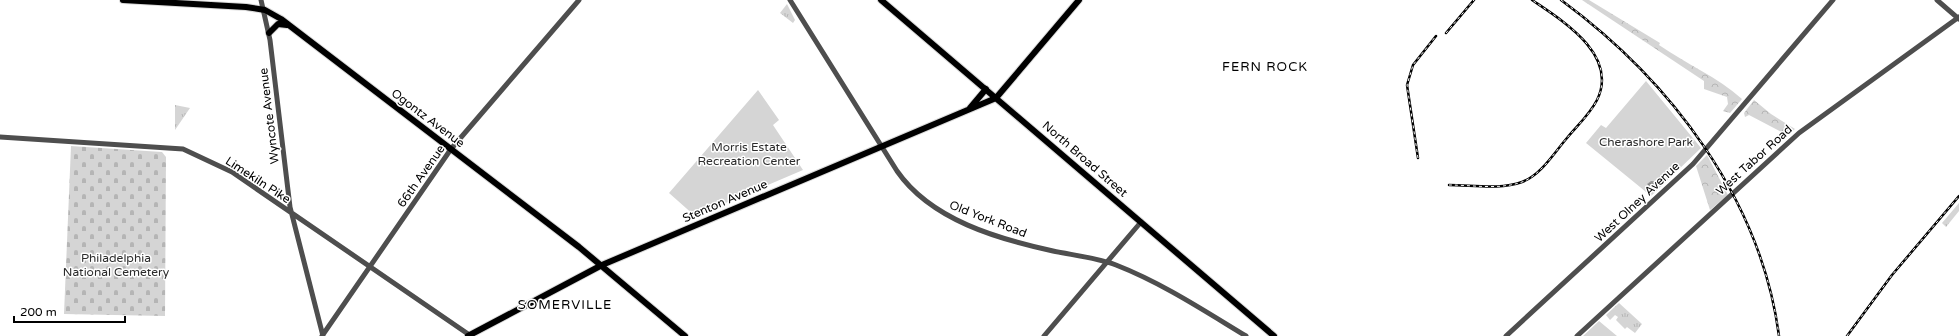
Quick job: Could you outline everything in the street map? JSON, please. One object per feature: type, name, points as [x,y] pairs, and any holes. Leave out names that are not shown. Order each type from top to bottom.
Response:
[{"type":"main road","name":"Ogontz Avenue","points":[[123,0],[241,6],[265,10],[289,26],[602,265],[685,336]]},
{"type":"main road","name":"North Broad Street","points":[[881,0],[1274,336]]},
{"type":"main road","points":[[996,98],[1079,0]]},
{"type":"main road","points":[[268,33],[278,24],[289,26]]},
{"type":"main road","points":[[963,113],[973,105],[986,89]]},
{"type":"main road","name":"Stenton Avenue","points":[[470,336],[602,265],[996,98]]},
{"type":"street","name":"Wyncote Avenue","points":[[261,0],[265,10],[292,213],[322,336]]},
{"type":"street","name":"66th Avenue","points":[[322,336],[451,149],[579,0]]},
{"type":"street","name":"Old York Road","points":[[790,0],[909,187],[925,201],[945,214],[1018,242],[1113,264],[1154,281],[1246,336]]},
{"type":"street","name":"West Olney Avenue","points":[[1506,336],[1687,170],[1833,0]]},
{"type":"street","points":[[1937,0],[1958,18]]},
{"type":"street","name":"West Tabor Road","points":[[1577,336],[1789,141],[1958,18]]},
{"type":"street","name":"Limekiln Pike","points":[[0,137],[183,149],[232,172],[470,336]]},
{"type":"street","points":[[1044,336],[1141,222]]},
{"type":"green space","points":[[1582,0],[1589,0],[1660,43],[1659,45],[1669,52],[1723,84],[1742,99],[1730,113],[1723,111],[1728,104],[1727,97],[1704,89],[1704,81]]},
{"type":"green space","points":[[787,4],[795,20],[793,23],[780,13]]},
{"type":"green space","name":"Cherashore Park","points":[[1646,81],[1701,148],[1651,196],[1586,143],[1601,125],[1606,128]]},
{"type":"green space","name":"Morris Estate Recreation Center","points":[[758,90],[779,120],[773,125],[803,170],[695,216],[669,193]]},
{"type":"green space","points":[[1754,100],[1771,114],[1795,129],[1787,135],[1749,115],[1745,117],[1744,113]]},
{"type":"green space","points":[[175,105],[190,108],[175,130]]},
{"type":"green space","name":"Philadelphia National Cemetery","points":[[71,146],[162,152],[166,157],[165,316],[64,314]]},
{"type":"green space","points":[[1707,155],[1728,195],[1710,210],[1696,166]]},
{"type":"green space","points":[[1959,203],[1959,211],[1946,227],[1942,223]]},
{"type":"green space","points":[[1619,303],[1642,324],[1635,333],[1627,327],[1625,329],[1616,320],[1618,317],[1615,315],[1610,320],[1606,315]]},
{"type":"green space","points":[[1599,321],[1617,336],[1583,336]]},
{"type":"water","points":[[1659,178],[1663,182],[1654,191],[1647,184],[1651,181],[1656,181]]},
{"type":"railway","points":[[1446,33],[1474,0]]},
{"type":"railway","points":[[1449,185],[1505,186],[1529,179],[1547,163],[1587,115],[1597,100],[1602,84],[1600,68],[1594,54],[1572,29],[1532,0]]},
{"type":"railway","points":[[1561,0],[1601,32],[1639,67],[1673,105],[1704,147],[1731,191],[1753,237],[1769,286],[1779,336]]},
{"type":"railway","points":[[1418,158],[1407,85],[1413,65],[1436,36]]},
{"type":"railway","points":[[1847,336],[1892,275],[1959,196]]},
{"type":"district","name":"FERN ROCK","points":[[1265,67]]},
{"type":"district","name":"SOMERVILLE","points":[[565,305]]}]
